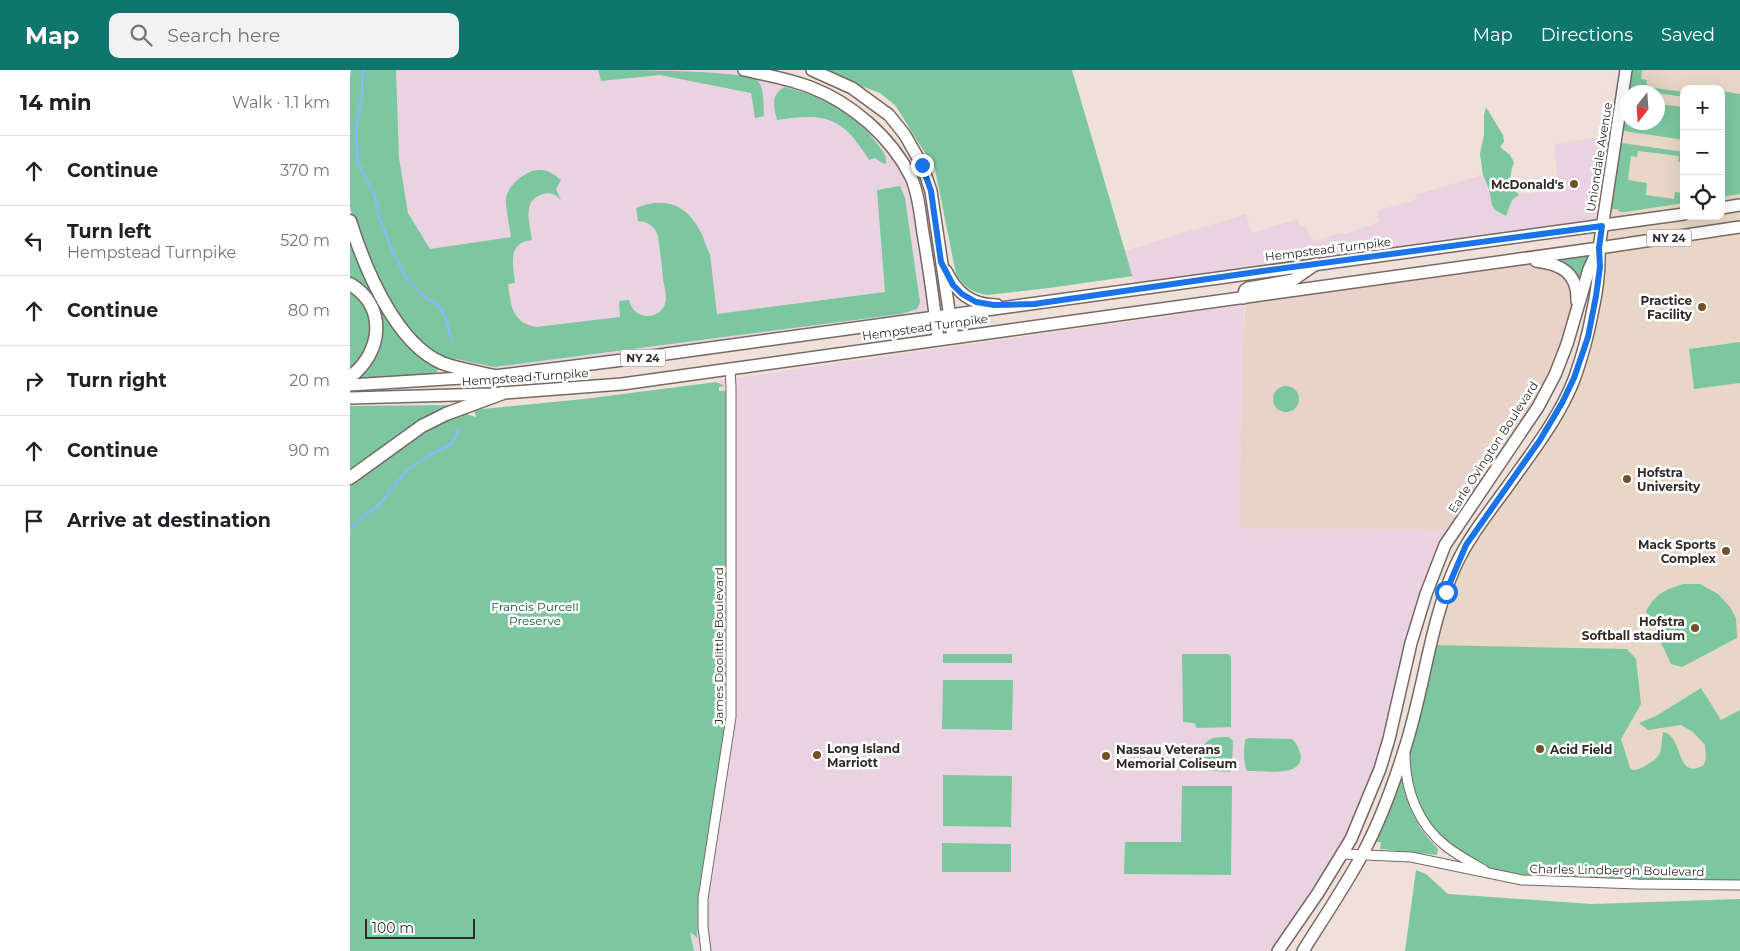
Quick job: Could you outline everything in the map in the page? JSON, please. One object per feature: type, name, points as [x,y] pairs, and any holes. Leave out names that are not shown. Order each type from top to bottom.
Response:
[{"type":"highway","points":[[350,221],[373,278],[391,314],[404,332],[421,349],[442,362],[494,376]]},
{"type":"highway","points":[[350,284],[366,298],[372,308],[377,333],[373,350],[364,365],[350,377]]},
{"type":"highway","points":[[350,478],[422,426],[446,414],[503,393]]},
{"type":"main road","points":[[744,70],[811,87],[844,104],[882,136],[902,162],[911,178],[917,196],[938,339]]},
{"type":"main road","points":[[812,70],[852,88],[889,115],[905,135],[924,172],[931,191],[953,337]]},
{"type":"main road","name":"Uniondale Avenue","points":[[1599,248],[1626,70]]},
{"type":"main road","points":[[911,178],[924,172]]},
{"type":"main road","points":[[1725,207],[1740,205]]},
{"type":"main road","name":"Hempstead Turnpike","points":[[350,386],[494,376],[615,361],[1680,215]]},
{"type":"main road","name":"Hempstead Turnpike","points":[[350,398],[503,393],[622,384],[1740,227]]},
{"type":"main road","points":[[1303,951],[1362,854],[1383,810],[1405,750],[1435,627],[1455,567],[1466,545],[1540,440],[1574,378],[1588,337],[1596,296],[1600,267],[1599,248]]},
{"type":"main road","name":"Earle Ovington Boulevard","points":[[1278,951],[1343,854],[1366,805],[1389,739],[1411,643],[1426,594],[1445,545],[1538,407],[1567,344],[1589,269],[1599,248]]},
{"type":"main road","points":[[1522,259],[1555,264],[1567,271],[1572,277],[1576,290],[1577,310]]},
{"type":"main road","points":[[941,262],[953,285],[962,294],[976,302],[994,305],[1034,304]]},
{"type":"main road","points":[[1243,298],[1243,294],[1248,288],[1293,280],[1316,264]]},
{"type":"street","name":"James Doolittle Boulevard","points":[[706,951],[703,927],[703,899],[731,717],[732,388],[730,368]]},
{"type":"street","points":[[1405,750],[1405,770],[1412,799],[1430,830],[1447,847],[1493,875]]},
{"type":"street","name":"Charles Lindbergh Boulevard","points":[[1343,854],[1411,857],[1493,875],[1546,882],[1740,885]]},
{"type":"shaded area","points":[[396,70],[738,70],[808,88],[860,118],[908,175],[934,320],[505,372],[472,369],[430,249],[408,213],[399,158]]},
{"type":"shaded area","name":"Hofstra University","points":[[1626,70],[1740,70],[1740,885],[1405,750],[1457,566],[1556,417],[1589,336],[1620,113],[1620,130],[1665,130],[1665,85],[1624,85]]},
{"type":"shaded area","points":[[1617,135],[1603,226],[1137,289],[1124,251],[1246,214],[1252,233],[1297,219],[1300,226],[1306,225],[1312,241],[1341,233],[1342,235],[1379,222],[1377,211],[1417,199],[1416,195],[1498,170],[1506,197],[1558,188],[1554,144]]},
{"type":"shaded area","points":[[1521,261],[1560,268],[1571,283],[1575,309],[1566,340],[1538,402],[1452,530],[1239,528],[1243,342],[1246,299]]},
{"type":"shaded area","points":[[1244,305],[1239,528],[1452,530],[1440,553],[1384,756],[1357,823],[1275,951],[694,951],[688,928],[719,734],[720,380]]},
{"type":"green space","points":[[351,70],[396,70],[399,158],[408,213],[430,249],[511,237],[506,198],[514,183],[524,175],[535,170],[549,172],[561,180],[556,189],[561,200],[553,194],[546,193],[532,201],[528,213],[532,240],[519,245],[513,256],[515,283],[508,284],[510,299],[517,317],[528,325],[536,327],[620,317],[619,301],[629,300],[636,312],[642,315],[654,315],[660,312],[666,299],[658,236],[651,225],[638,221],[636,208],[655,203],[664,203],[680,208],[687,213],[701,232],[710,254],[717,314],[885,292],[877,190],[900,186],[905,198],[920,302],[917,309],[901,314],[494,367],[446,357],[444,360],[428,351],[397,318],[362,245],[350,208]]},
{"type":"green space","points":[[598,70],[707,72],[747,77],[760,83],[764,116],[755,118],[751,93],[660,75],[601,81]]},
{"type":"green space","points":[[817,70],[1072,70],[1133,276],[987,295],[969,289],[956,274],[935,169],[895,105],[880,93]]},
{"type":"green space","points":[[1626,70],[1642,70],[1641,79],[1647,80],[1647,85],[1624,85]]},
{"type":"green space","points":[[784,87],[812,95],[849,115],[870,134],[885,156],[886,163],[884,164],[875,158],[869,160],[850,134],[841,126],[831,121],[808,117],[777,120],[774,102],[777,94]]},
{"type":"green space","points":[[1665,89],[1680,91],[1680,96],[1665,94]]},
{"type":"green space","points":[[1725,92],[1740,94],[1740,194],[1725,196]]},
{"type":"green space","points":[[1665,105],[1680,107],[1680,139],[1618,130],[1620,114],[1620,130],[1665,130]]},
{"type":"green space","points":[[1486,107],[1503,135],[1504,142],[1500,147],[1510,155],[1514,162],[1511,179],[1519,195],[1512,200],[1506,216],[1495,210],[1492,205],[1489,189],[1483,175],[1480,154]]},
{"type":"green space","points":[[1615,142],[1680,151],[1680,162],[1678,162],[1679,156],[1638,151],[1637,157],[1631,156],[1628,180],[1647,183],[1646,195],[1674,199],[1675,192],[1680,193],[1680,204],[1625,212],[1620,212],[1617,209],[1605,209]]},
{"type":"green space","points":[[350,233],[380,303],[441,366],[435,374],[359,378],[380,327],[383,326],[375,306],[350,281]]},
{"type":"green space","points":[[1599,248],[1577,310],[1574,282],[1547,262]]},
{"type":"green space","points":[[350,290],[368,310],[371,318],[372,335],[367,353],[350,370]]},
{"type":"green space","points":[[1740,342],[1740,383],[1694,389],[1689,349]]},
{"type":"green space","name":"Francis Purcell Preserve","points":[[716,382],[724,386],[719,387],[719,391],[726,391],[727,397],[725,727],[698,896],[697,938],[690,933],[694,951],[350,951],[350,484],[421,430],[463,413],[476,417],[472,410],[584,399]]},
{"type":"green space","points":[[1286,386],[1295,390],[1299,399],[1295,408],[1286,412],[1277,408],[1273,399],[1277,390]]},
{"type":"green space","points":[[452,405],[452,407],[446,407],[446,413],[350,475],[350,406]]},
{"type":"green space","name":"Hofstra Softball stadium","points":[[1683,584],[1700,584],[1718,594],[1730,607],[1736,618],[1737,638],[1682,667],[1671,664],[1646,611],[1657,596]]},
{"type":"green space","points":[[1431,645],[1627,649],[1636,659],[1641,704],[1621,739],[1630,768],[1633,770],[1643,767],[1657,757],[1661,751],[1663,732],[1670,735],[1684,763],[1688,767],[1695,769],[1704,765],[1706,758],[1705,745],[1693,732],[1681,725],[1648,730],[1639,723],[1656,716],[1701,688],[1721,720],[1740,710],[1740,885],[1508,879],[1461,856],[1422,819],[1405,769]]},
{"type":"green space","points":[[943,654],[1012,654],[1012,663],[943,663]]},
{"type":"green space","points":[[1182,654],[1228,654],[1231,657],[1231,727],[1197,728],[1194,723],[1183,722]]},
{"type":"green space","points":[[943,680],[1013,680],[1012,730],[942,729]]},
{"type":"green space","points":[[1229,737],[1233,741],[1232,769],[1230,772],[1208,769],[1201,760],[1201,751],[1205,743],[1213,738]]},
{"type":"green space","points":[[1248,738],[1292,739],[1300,752],[1299,764],[1287,771],[1247,771],[1244,751],[1245,740]]},
{"type":"green space","points":[[943,775],[1012,776],[1011,827],[943,826]]},
{"type":"green space","points":[[1402,775],[1409,806],[1424,833],[1438,849],[1437,855],[1380,849],[1381,842],[1374,842]]},
{"type":"green space","points":[[1182,786],[1232,786],[1231,875],[1124,874],[1125,842],[1181,842]]},
{"type":"green space","points":[[942,843],[1011,844],[1011,872],[942,872]]},
{"type":"green space","points":[[1416,870],[1426,874],[1448,894],[1592,904],[1740,899],[1740,951],[1405,951]]},
{"type":"waterway","points":[[364,70],[356,128],[357,159],[375,196],[379,216],[393,253],[406,278],[421,294],[441,308],[452,341]]},
{"type":"waterway","points":[[350,530],[365,515],[378,506],[406,471],[435,452],[452,444],[459,429]]},
{"type":"place","name":"McDonald's","points":[[1574,184]]},
{"type":"place","name":"Practice Facility","points":[[1702,307]]},
{"type":"place","name":"Hofstra University","points":[[1627,479]]},
{"type":"place","name":"Mack Sports Complex","points":[[1726,551]]},
{"type":"place","name":"Hofstra Softball stadium","points":[[1695,628]]},
{"type":"place","name":"Acid Field","points":[[1540,749]]},
{"type":"place","name":"Long Island Marriott","points":[[817,755]]},
{"type":"place","name":"Nassau Veterans Memorial Coliseum","points":[[1106,756]]},
{"type":"route","points":[[922,165],[931,191],[941,262],[953,285],[962,294],[976,302],[994,305],[1034,304],[1263,271],[1602,226],[1599,248],[1600,267],[1596,296],[1588,337],[1574,378],[1540,440],[1466,545],[1455,567],[1446,592]]}]
